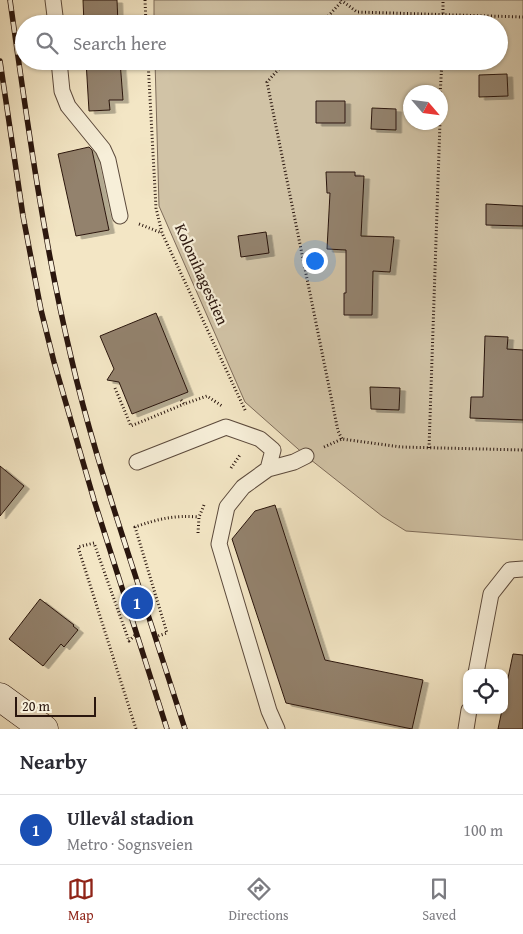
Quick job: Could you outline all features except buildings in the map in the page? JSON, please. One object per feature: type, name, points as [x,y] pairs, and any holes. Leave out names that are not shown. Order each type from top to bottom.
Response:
[{"type":"main road","points":[[0,697],[44,729]]},
{"type":"lane","points":[[53,0],[55,15]]},
{"type":"lane","points":[[60,70],[62,91],[68,106],[103,149],[108,160],[120,216]]},
{"type":"lane","points":[[137,462],[226,427],[260,439],[273,450],[268,469]]},
{"type":"lane","points":[[277,729],[269,711],[219,544],[227,507],[243,487],[268,469],[294,462],[306,456]]},
{"type":"lane","points":[[477,669],[491,594],[510,570],[523,570]]},
{"type":"lane","points":[[466,729],[468,714]]},
{"type":"path","points":[[145,0],[146,15]]},
{"type":"path","points":[[329,15],[342,0],[357,12],[443,15],[443,0]]},
{"type":"path","points":[[508,17],[523,17]]},
{"type":"path","name":"Kolonihagestien","points":[[148,70],[156,208],[162,233],[246,411],[247,435]]},
{"type":"path","points":[[278,70],[267,82],[336,422],[342,439]]},
{"type":"path","points":[[441,70],[441,85]]},
{"type":"path","points":[[429,448],[440,130]]},
{"type":"path","points":[[115,388],[131,426],[184,404]]},
{"type":"path","points":[[306,456],[342,439],[400,447],[523,450]]},
{"type":"path","points":[[155,637],[167,633],[135,527],[175,516],[199,517]]},
{"type":"path","points":[[136,633],[129,641],[94,543],[78,547],[136,729]]},
{"type":"shaded area","points":[[154,0],[523,0],[523,540],[406,531],[382,516],[306,456],[245,402],[159,206],[155,70],[508,70],[508,15],[154,15]]},
{"type":"railway","points":[[10,0],[15,36]]},
{"type":"railway","points":[[0,61],[23,216],[41,310],[94,500],[167,729]]},
{"type":"railway","points":[[20,70],[52,268],[77,382],[105,480],[185,729]]},
{"type":"place","name":"Ullevål stadion","points":[[137,603]]}]
